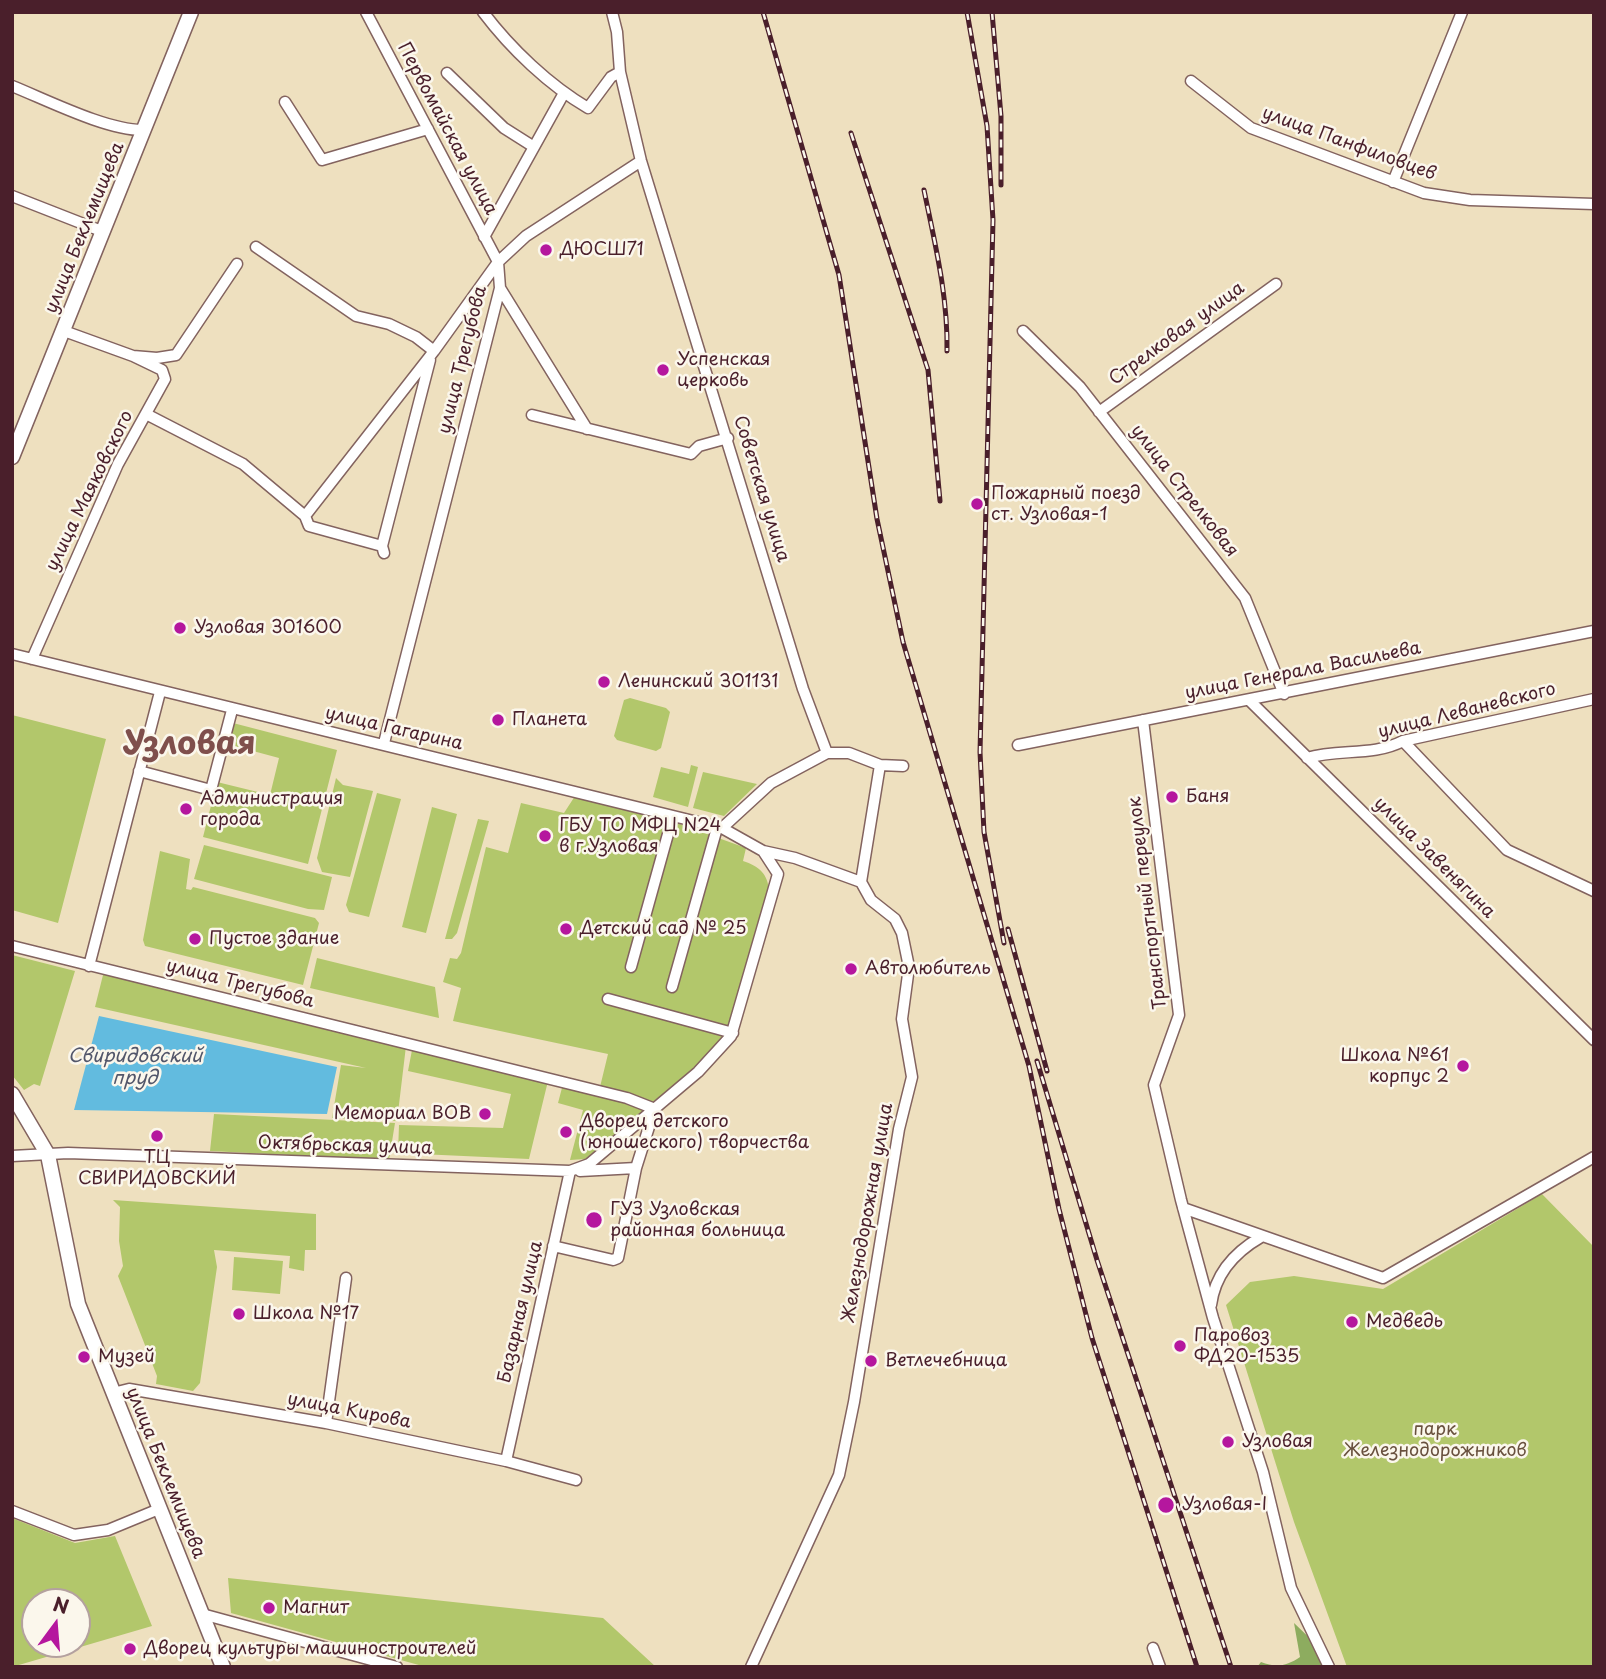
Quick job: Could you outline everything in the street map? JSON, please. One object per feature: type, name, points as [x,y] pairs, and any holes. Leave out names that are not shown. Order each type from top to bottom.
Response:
[{"type":"main road","name":"улица Беклемищева","points":[[12,457],[191,12]]},
{"type":"main road","name":"улица Беклемищева","points":[[12,1094],[48,1155],[78,1304],[223,1667]]},
{"type":"street","name":"Первомайская улица","points":[[366,12],[498,262]]},
{"type":"street","points":[[483,12],[497,30],[564,93],[588,108],[611,77],[620,72]]},
{"type":"street","name":"Советская улица","points":[[611,12],[617,32],[620,72],[641,161],[803,690],[827,753]]},
{"type":"street","points":[[1393,182],[1462,12]]},
{"type":"street","points":[[447,72],[505,128],[534,147]]},
{"type":"street","name":"улица Панфиловцев","points":[[1191,81],[1251,128],[1424,194],[1470,200],[1594,205]]},
{"type":"street","points":[[12,86],[69,110],[132,130],[144,130]]},
{"type":"street","points":[[485,237],[564,93]]},
{"type":"street","points":[[285,102],[322,160],[428,129]]},
{"type":"street","points":[[498,262],[526,236],[641,161]]},
{"type":"street","points":[[12,196],[104,232]]},
{"type":"street","points":[[146,414],[243,464],[305,516],[309,526],[383,550],[433,353],[416,337],[389,324],[356,316],[256,247]]},
{"type":"street","name":"улица Трегубова","points":[[384,743],[500,288],[498,262]]},
{"type":"street","name":"улица Трегубова","points":[[305,516],[433,353],[498,262]]},
{"type":"street","name":"улица Маяковского","points":[[133,356],[157,358],[176,355],[237,264]]},
{"type":"street","name":"Стрелковая улица","points":[[1099,412],[1276,284]]},
{"type":"street","points":[[500,288],[587,429]]},
{"type":"street","name":"улица Маяковского","points":[[32,659],[118,464],[165,379],[162,370],[133,356],[64,331]]},
{"type":"street","name":"улица Стрелковая","points":[[1023,331],[1080,387],[1245,598],[1284,694]]},
{"type":"street","points":[[532,415],[691,454],[699,446],[728,438]]},
{"type":"street","name":"улица Генерала Васильева","points":[[1018,745],[1594,631]]},
{"type":"street","name":"улица Гагарина","points":[[12,654],[232,710],[384,743],[720,828],[763,851],[795,858],[861,882]]},
{"type":"street","points":[[12,946],[89,966],[160,692]]},
{"type":"street","name":"улица Леваневского","points":[[1307,758],[1333,751],[1381,751],[1403,741],[1594,699]]},
{"type":"street","name":"улица Завенягина","points":[[1250,701],[1594,1040]]},
{"type":"street","points":[[139,771],[211,790],[232,710]]},
{"type":"street","name":"Транспортный переулок","points":[[1143,720],[1179,1015],[1154,1085],[1183,1208]]},
{"type":"street","points":[[1403,741],[1507,850],[1594,891]]},
{"type":"street","points":[[672,987],[720,828],[771,783],[827,753],[849,753],[880,765],[903,766]]},
{"type":"street","points":[[861,882],[880,765]]},
{"type":"street","points":[[631,968],[673,816]]},
{"type":"street","points":[[570,1171],[589,1164],[655,1109],[698,1072],[733,1033],[778,874],[763,851]]},
{"type":"street","name":"Железнодорожная улица","points":[[751,1667],[839,1475],[854,1402],[897,1140],[912,1077],[902,1020],[909,967],[902,933],[895,919],[871,900],[861,882]]},
{"type":"street","name":"улица Трегубова","points":[[89,966],[627,1098],[655,1109]]},
{"type":"street","points":[[608,999],[733,1033]]},
{"type":"street","points":[[554,1246],[616,1261],[635,1187],[636,1168],[655,1109]]},
{"type":"street","name":"Октябрьская улица","points":[[12,1156],[37,1153],[570,1171],[636,1168]]},
{"type":"street","points":[[1183,1208],[1382,1278],[1594,1157]]},
{"type":"street","name":"Базарная улица","points":[[506,1461],[570,1171]]},
{"type":"street","points":[[1183,1208],[1211,1309],[1263,1472],[1291,1588],[1329,1667]]},
{"type":"street","points":[[1211,1309],[1218,1279],[1240,1249],[1261,1237]]},
{"type":"street","points":[[326,1423],[346,1278]]},
{"type":"street","name":"улица Кирова","points":[[113,1393],[129,1389],[326,1423],[506,1461],[576,1480]]},
{"type":"street","points":[[12,1511],[74,1535],[108,1530],[159,1509]]},
{"type":"street","points":[[202,1614],[397,1667]]},
{"type":"street","points":[[1153,1648],[1160,1667]]},
{"type":"green space","points":[[630,698],[666,708],[670,712],[661,748],[656,751],[617,740],[614,736],[624,700]]},
{"type":"green space","points":[[12,715],[106,739],[58,923],[12,910]]},
{"type":"green space","points":[[233,723],[337,750],[308,864],[203,837],[217,782],[270,795],[279,758],[227,744]]},
{"type":"green space","points":[[691,765],[698,767],[688,807],[653,797],[661,767],[689,774]]},
{"type":"green space","points":[[703,772],[757,784],[724,816],[693,808]]},
{"type":"green space","points":[[336,778],[343,785],[373,791],[350,877],[322,872],[317,858]]},
{"type":"green space","points":[[377,793],[401,799],[369,917],[349,912],[346,905]]},
{"type":"green space","points":[[575,796],[666,819],[746,848],[743,861],[754,865],[767,880],[769,891],[731,1026],[699,1064],[673,1088],[652,1102],[600,1087],[608,1054],[453,1021],[461,988],[443,982],[450,958],[457,959],[461,953],[486,847],[508,853],[521,803],[564,813]]},
{"type":"green space","points":[[432,807],[457,814],[426,933],[402,927]]},
{"type":"green space","points":[[478,819],[489,821],[457,933],[452,939],[445,939]]},
{"type":"green space","points":[[204,845],[332,877],[324,910],[308,909],[194,879]]},
{"type":"green space","points":[[160,851],[190,859],[186,889],[191,890],[193,887],[315,918],[319,923],[303,985],[145,946],[143,940]]},
{"type":"green space","points":[[12,955],[75,971],[40,1086],[34,1084],[24,1090],[12,1075]]},
{"type":"green space","points":[[317,958],[435,987],[439,1018],[310,988]]},
{"type":"green space","points":[[104,971],[406,1046],[397,1121],[332,1118],[341,1065],[366,1068],[95,1007]]},
{"type":"green space","points":[[412,1050],[548,1081],[529,1159],[398,1153],[399,1125],[503,1128],[511,1094],[408,1071]]},
{"type":"green space","points":[[563,1084],[650,1108],[585,1159],[570,1160],[583,1110],[558,1103]]},
{"type":"green space","points":[[214,1114],[395,1123],[389,1160],[210,1151]]},
{"type":"green space","name":"парк Железнодорожников","points":[[1542,1194],[1594,1247],[1594,1667],[1347,1667],[1294,1522],[1226,1305],[1250,1282],[1294,1276],[1383,1289]]},
{"type":"green space","points":[[113,1200],[316,1214],[316,1250],[305,1250],[304,1271],[289,1268],[290,1256],[214,1250],[217,1267],[200,1383],[193,1391],[156,1384],[157,1376],[118,1276],[123,1266],[119,1241],[120,1207]]},
{"type":"green space","points":[[234,1257],[283,1261],[280,1294],[232,1290]]},
{"type":"green space","points":[[12,1518],[75,1543],[115,1536],[152,1626],[91,1644],[91,1588],[21,1588],[21,1658],[43,1658],[12,1667]]},
{"type":"green space","points":[[228,1578],[603,1618],[656,1667],[426,1667],[231,1613]]},
{"type":"green space","points":[[1294,1623],[1322,1650],[1329,1667],[1257,1667],[1261,1662],[1281,1665],[1300,1657]]},
{"type":"water","name":"Свиридовский пруд","points":[[99,1016],[337,1067],[327,1114],[74,1110]]},
{"type":"railway","points":[[763,12],[839,275],[877,519],[903,642],[1029,1066],[1059,1209],[1092,1338],[1197,1667]]},
{"type":"railway","points":[[967,12],[987,126],[993,220],[980,752],[984,832],[1004,943]]},
{"type":"railway","points":[[992,12],[1001,116],[1001,185]]},
{"type":"railway","points":[[851,133],[928,370],[940,501]]},
{"type":"railway","points":[[924,190],[943,290],[947,351]]},
{"type":"railway","points":[[1008,929],[1047,1071]]},
{"type":"railway","points":[[1037,1061],[1097,1260],[1231,1667]]},
{"type":"place","name":"ДЮСШ71","points":[[546,250]]},
{"type":"place","name":"Успенская церковь","points":[[663,370]]},
{"type":"place","name":"Пожарный поезд ст. Узловая-1","points":[[977,504]]},
{"type":"place","name":"Узловая 301600","points":[[180,628]]},
{"type":"place","name":"Ленинский 301131","points":[[604,682]]},
{"type":"place","name":"Планета","points":[[498,720]]},
{"type":"place","name":"Баня","points":[[1172,797]]},
{"type":"place","name":"Администрация города","points":[[186,809]]},
{"type":"place","name":"ГБУ ТО МФЦ N24 в г.Узловая","points":[[545,836]]},
{"type":"place","name":"Детский сад № 25","points":[[566,929]]},
{"type":"place","name":"Пустое здание","points":[[195,939]]},
{"type":"place","name":"Автолюбитель","points":[[851,969]]},
{"type":"place","name":"Школа №61 корпус 2","points":[[1463,1066]]},
{"type":"place","name":"Мемориал ВОВ","points":[[485,1114]]},
{"type":"place","name":"Дворец детского (юношеского) творчества","points":[[566,1132]]},
{"type":"place","name":"ТЦ СВИРИДОВСКИЙ","points":[[157,1136]]},
{"type":"place","name":"ГУЗ Узловская районная больница","points":[[594,1220]]},
{"type":"place","name":"Школа №17","points":[[239,1314]]},
{"type":"place","name":"Медведь","points":[[1352,1322]]},
{"type":"place","name":"Паровоз ФД20-1535","points":[[1180,1346]]},
{"type":"place","name":"Музей","points":[[84,1357]]},
{"type":"place","name":"Ветлечебница","points":[[871,1361]]},
{"type":"place","name":"Узловая","points":[[1228,1442]]},
{"type":"place","name":"Узловая-I","points":[[1166,1505]]},
{"type":"place","name":"Магнит","points":[[269,1608]]},
{"type":"place","name":"Дворец культуры машиностроителей","points":[[130,1649]]},
{"type":"district","name":"Узловая","points":[[189,745]]}]
